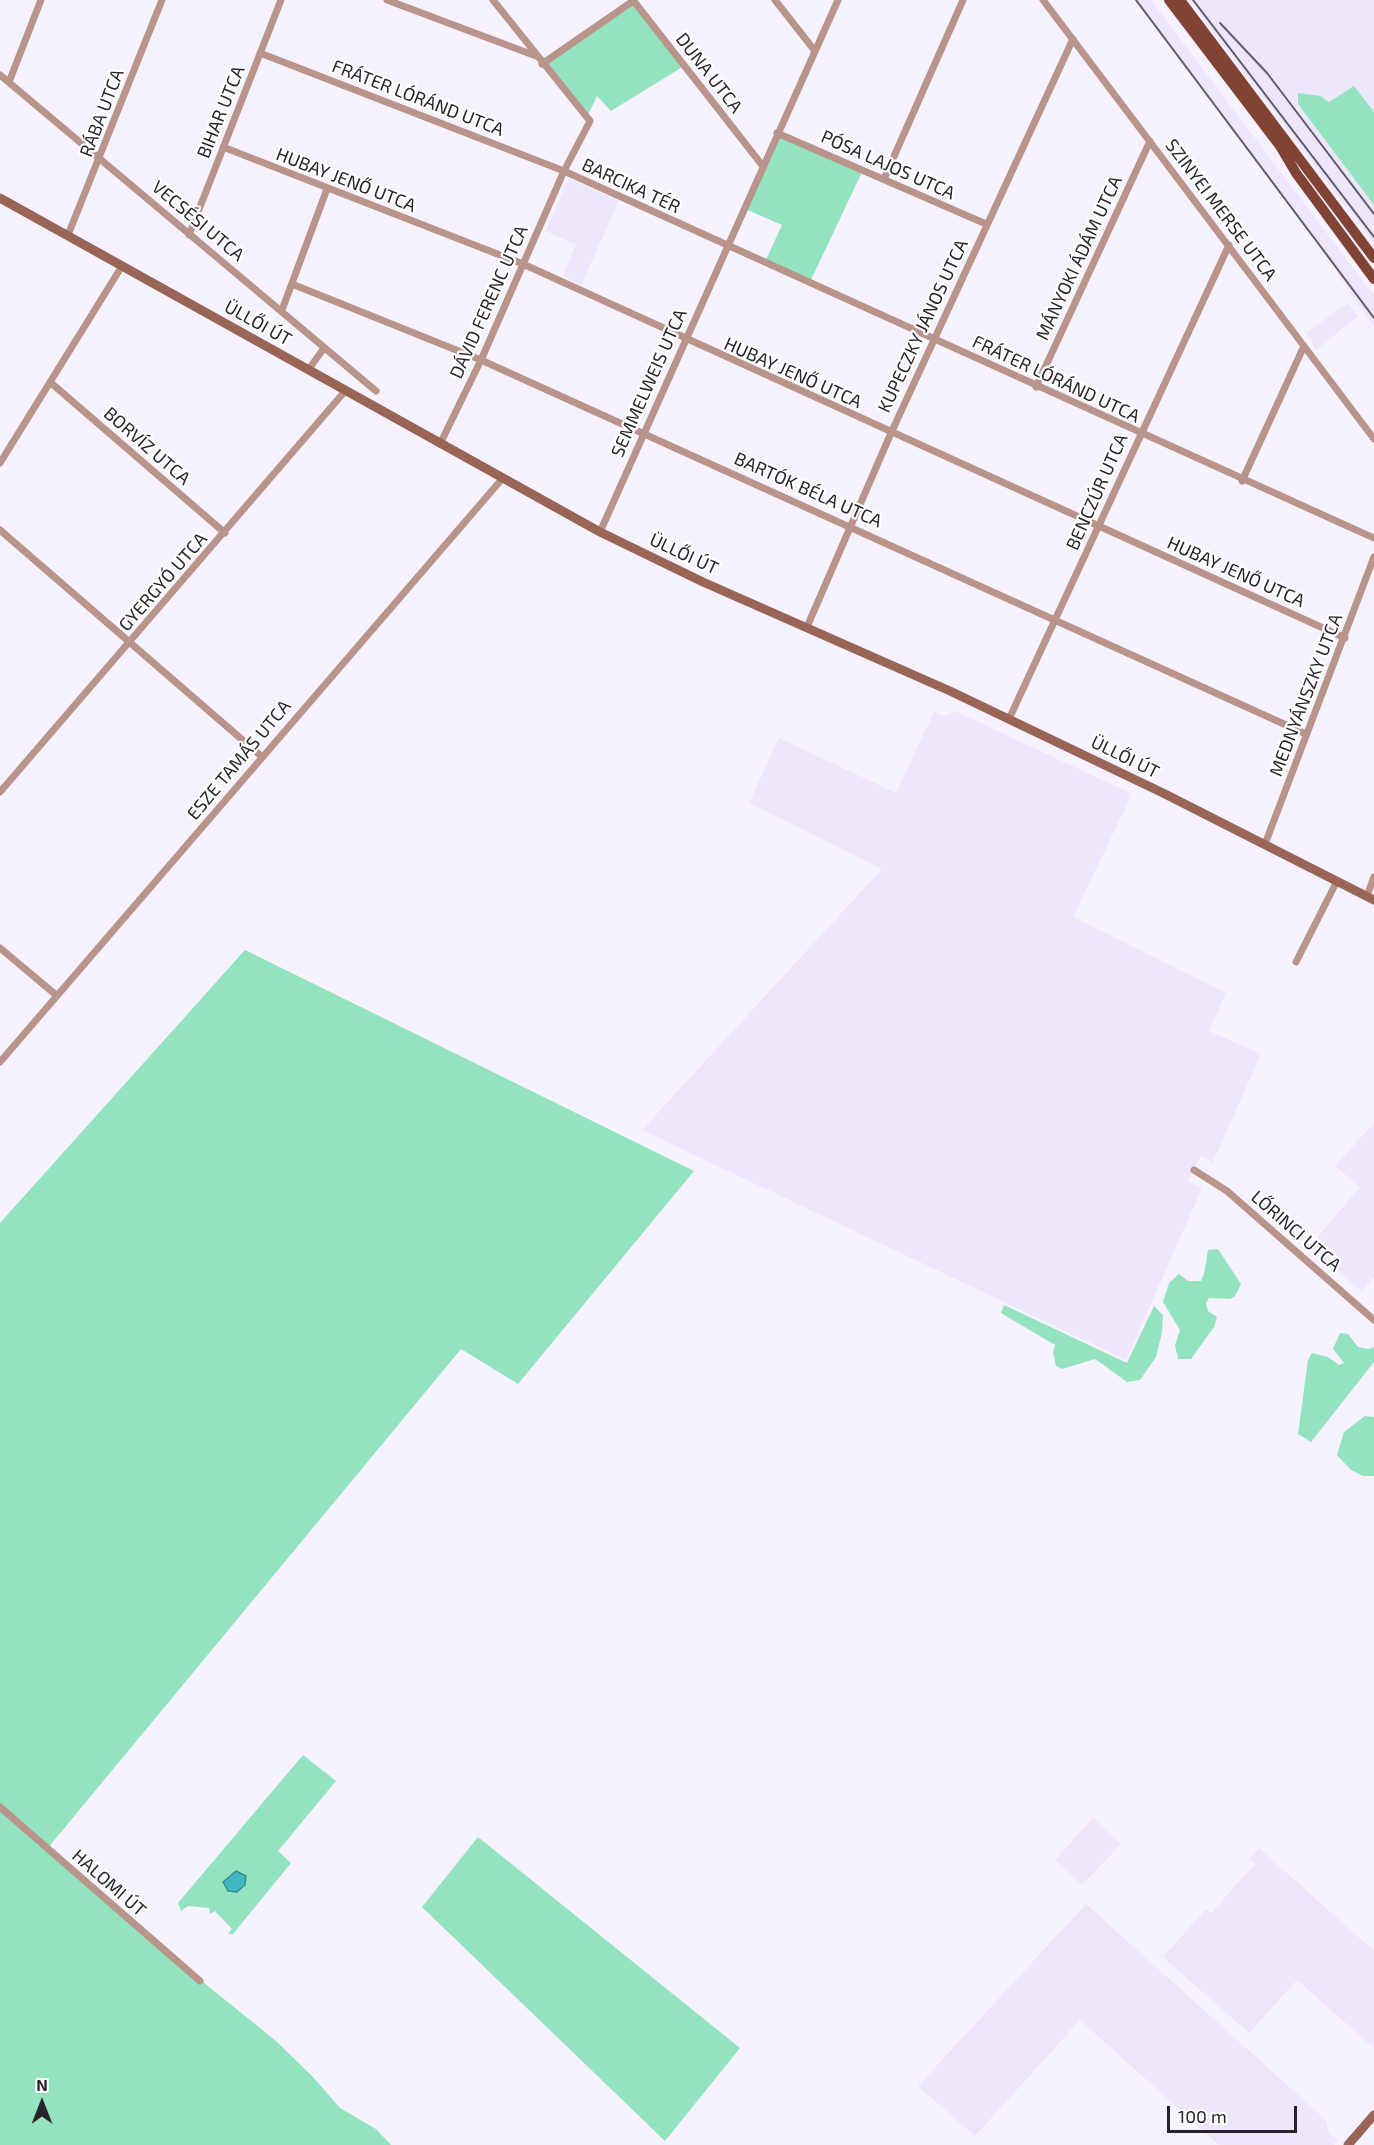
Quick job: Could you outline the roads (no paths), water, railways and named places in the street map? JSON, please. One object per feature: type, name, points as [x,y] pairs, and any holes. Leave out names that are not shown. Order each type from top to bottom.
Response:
[{"type":"main road","points":[[1168,0],[1280,146],[1296,173],[1374,279]]},
{"type":"main road","points":[[1180,0],[1374,258]]},
{"type":"main road","name":"ÜLLŐI ÚT","points":[[0,198],[600,532],[703,582],[1009,719],[1370,898]]},
{"type":"main road","points":[[1348,2145],[1374,2115]]},
{"type":"street","points":[[9,82],[41,0]]},
{"type":"street","name":"RÁBA UTCA","points":[[68,236],[162,0]]},
{"type":"street","name":"BIHAR UTCA","points":[[189,235],[281,0]]},
{"type":"street","points":[[387,0],[536,56]]},
{"type":"street","points":[[494,0],[542,64],[633,1]]},
{"type":"street","points":[[775,0],[814,51]]},
{"type":"street","points":[[726,247],[838,0]]},
{"type":"street","points":[[884,179],[963,0]]},
{"type":"street","name":"SZINYEI MERSE UTCA","points":[[1043,0],[1374,439]]},
{"type":"street","name":"DUNA UTCA","points":[[633,1],[762,165]]},
{"type":"street","name":"KUPECZKY JÁNOS UTCA","points":[[807,627],[891,433],[1073,39]]},
{"type":"street","name":"FRÁTER LÓRÁND UTCA","points":[[261,53],[564,171]]},
{"type":"street","name":"BARCIKA TÉR","points":[[542,64],[588,115],[590,121],[564,171],[726,247]]},
{"type":"street","name":"VECSÉSI UTCA","points":[[0,75],[376,391]]},
{"type":"street","name":"PÓSA LAJOS UTCA","points":[[777,133],[986,224]]},
{"type":"street","name":"MÁNYOKI ÁDÁM UTCA","points":[[1036,387],[1150,141]]},
{"type":"street","name":"HUBAY JENŐ UTCA","points":[[223,147],[522,264],[684,340],[1345,638]]},
{"type":"street","name":"DÁVID FERENC UTCA","points":[[440,444],[481,360],[564,171]]},
{"type":"street","points":[[282,310],[327,189]]},
{"type":"street","name":"BENCZÚR UTCA","points":[[1009,719],[1139,434],[1229,244]]},
{"type":"street","name":"FRÁTER LÓRÁND UTCA","points":[[726,247],[934,339],[1242,481],[1374,538]]},
{"type":"street","name":"SEMMELWEIS UTCA","points":[[600,532],[726,247]]},
{"type":"street","points":[[0,463],[122,266]]},
{"type":"street","name":"BARTÓK BÉLA UTCA","points":[[292,284],[481,360],[644,432],[1306,734]]},
{"type":"street","points":[[1242,481],[1304,346]]},
{"type":"street","points":[[309,369],[324,348]]},
{"type":"street","name":"BORVÍZ UTCA","points":[[50,382],[225,533]]},
{"type":"street","name":"GYERGYÓ UTCA","points":[[0,792],[346,390]]},
{"type":"street","name":"ESZE TAMÁS UTCA","points":[[0,1062],[56,995],[100,948],[261,756],[502,479]]},
{"type":"street","points":[[0,530],[261,756]]},
{"type":"street","name":"MEDNYÁNSZKY UTCA","points":[[1265,844],[1374,557]]},
{"type":"street","points":[[1370,898],[1374,877]]},
{"type":"street","points":[[1296,962],[1337,881]]},
{"type":"street","points":[[0,948],[56,995]]},
{"type":"street","name":"LŐRINCI UTCA","points":[[1194,1170],[1227,1191],[1374,1320]]},
{"type":"street","name":"HALOMI ÚT","points":[[0,1806],[200,1981]]},
{"type":"water","points":[[236,1871],[246,1876],[245,1885],[237,1892],[228,1891],[223,1882]]},
{"type":"railway","points":[[1136,0],[1374,318]]},
{"type":"railway","points":[[1193,0],[1374,237]]},
{"type":"railway","points":[[1220,23],[1267,73],[1374,214]]}]
